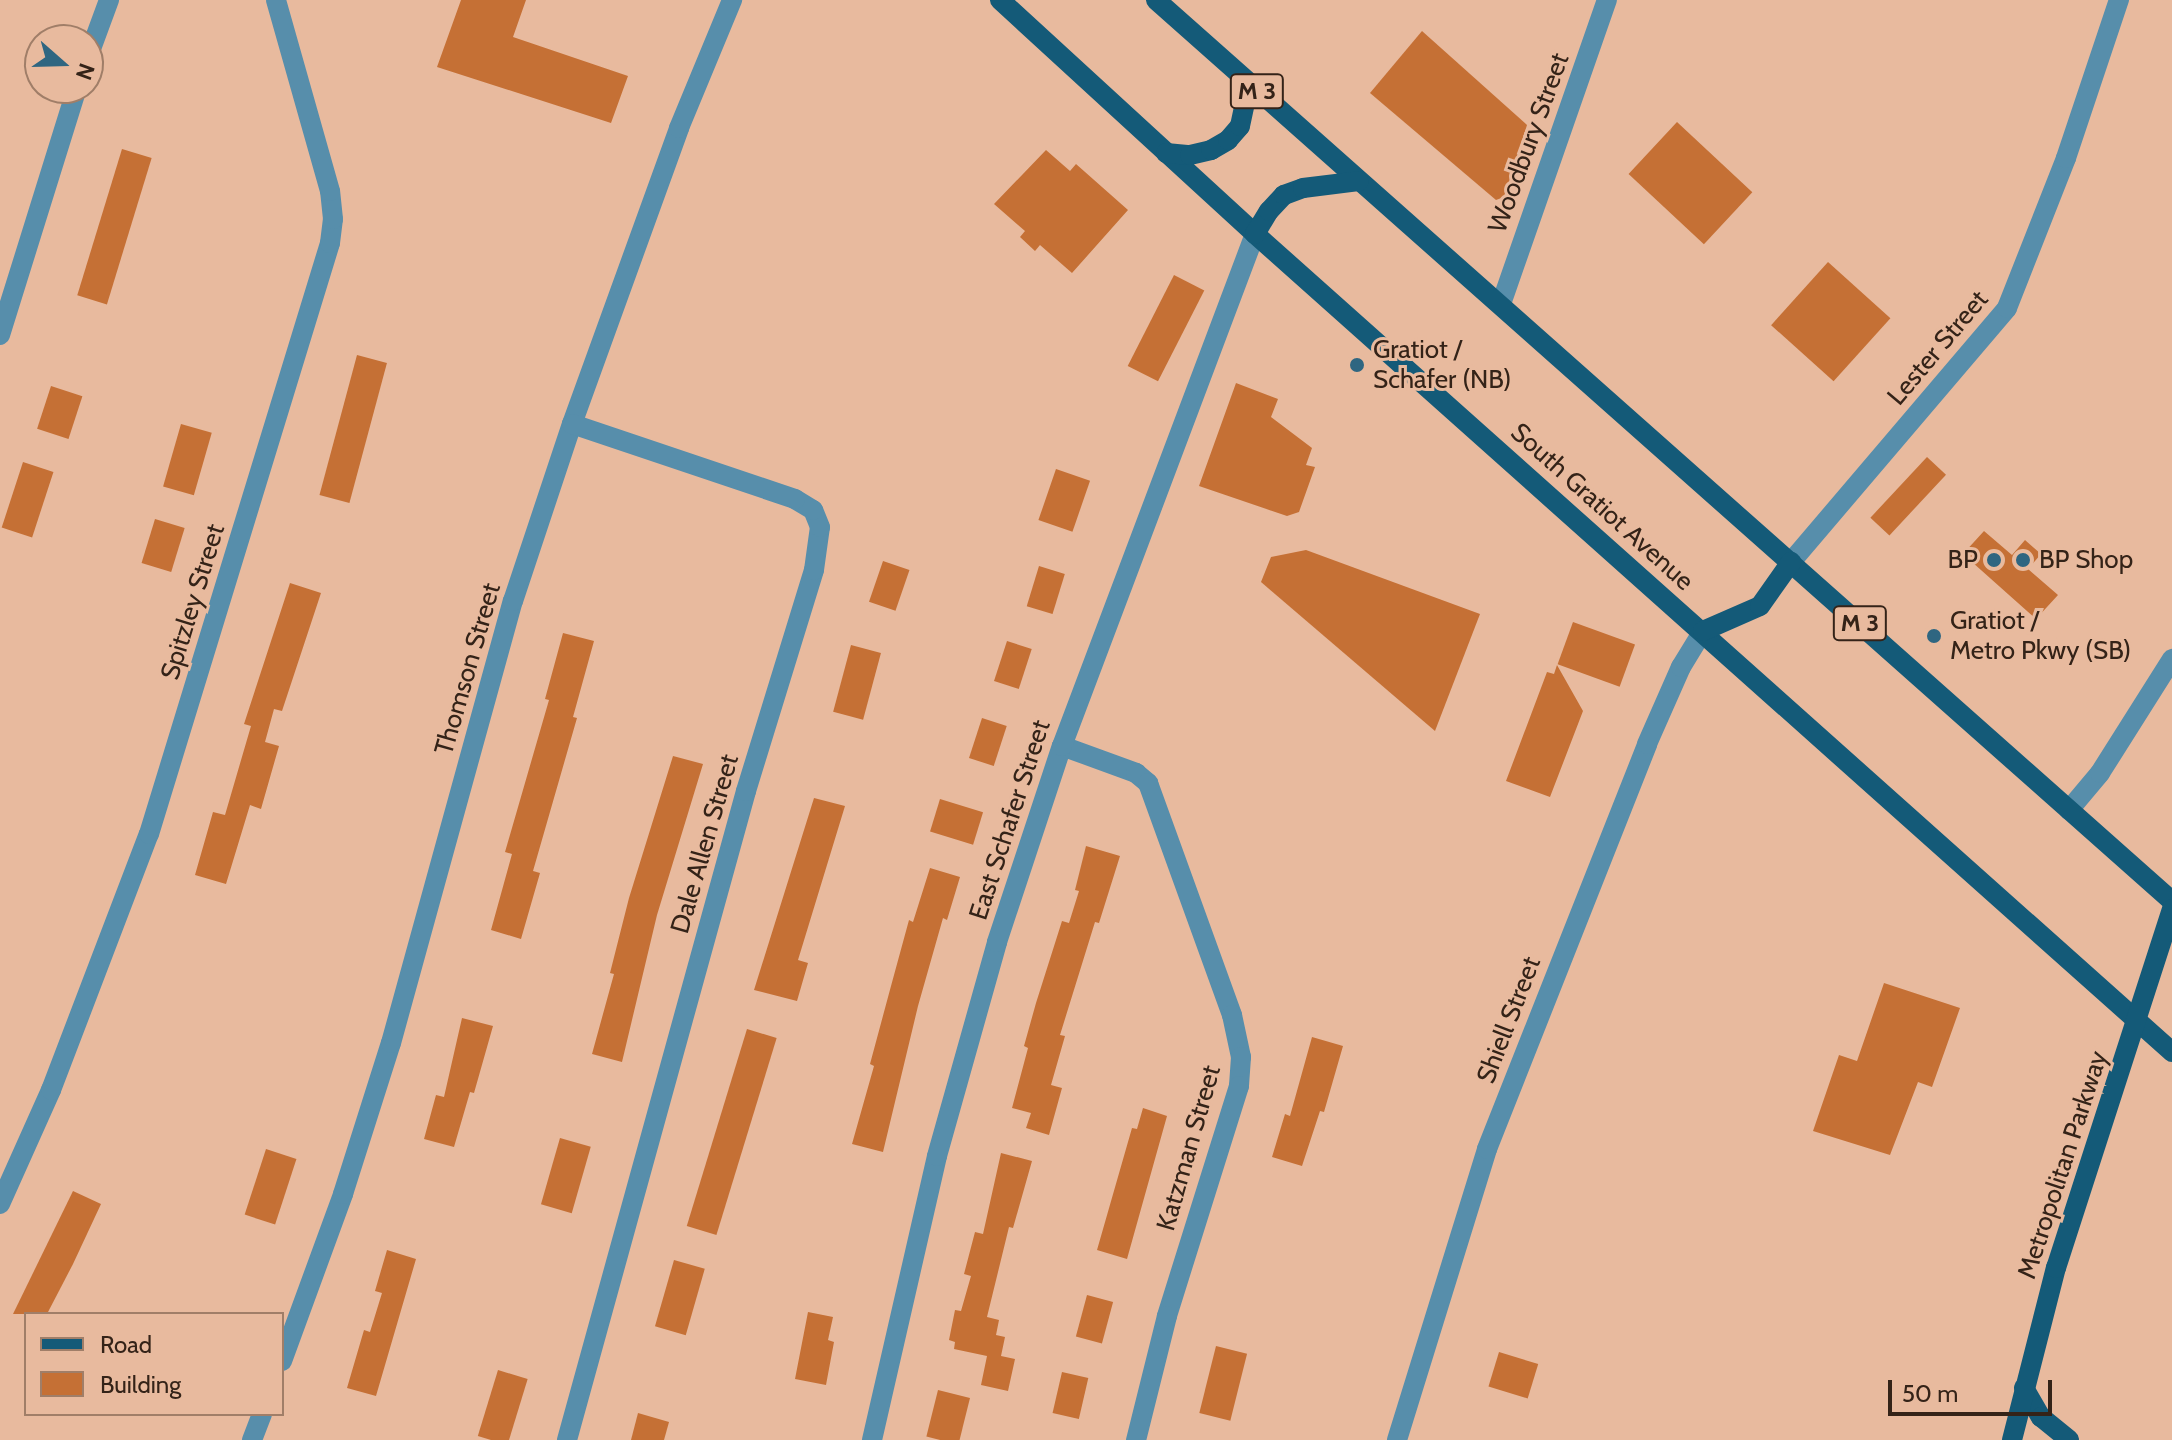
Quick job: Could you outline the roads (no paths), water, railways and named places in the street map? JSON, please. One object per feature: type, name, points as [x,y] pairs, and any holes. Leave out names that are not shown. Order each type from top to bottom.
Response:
[{"type":"main road","name":"South Gratiot Avenue","points":[[1000,0],[1255,234],[2172,1052]]},
{"type":"main road","name":"M 3","points":[[1156,0],[2172,901]]},
{"type":"main road","points":[[1166,153],[1190,155],[1211,150],[1228,140],[1240,126],[1249,84]]},
{"type":"main road","points":[[1255,234],[1269,211],[1284,195],[1303,188],[1359,181]]},
{"type":"main road","points":[[1703,631],[1760,606],[1791,562]]},
{"type":"main road","name":"Metropolitan Parkway","points":[[2012,1440],[2069,1225],[2172,909]]},
{"type":"main road","points":[[2024,1388],[2041,1417],[2069,1440]]},
{"type":"street","points":[[100,24],[109,0]]},
{"type":"street","name":"Spitzley Street","points":[[0,1204],[57,1076],[144,849],[330,243],[333,219],[330,191],[276,0]]},
{"type":"street","name":"Thomson Street","points":[[284,1356],[343,1194],[391,1043],[513,601],[572,424],[679,128],[732,0]]},
{"type":"street","name":"Woodbury Street","points":[[1501,304],[1607,0]]},
{"type":"street","name":"Lester Street","points":[[1791,562],[2007,308],[2066,158],[2119,0]]},
{"type":"street","points":[[0,335],[72,104]]},
{"type":"street","name":"East Schafer Street","points":[[872,1440],[937,1156],[997,942],[1062,746],[1255,234]]},
{"type":"street","name":"Dale Allen Street","points":[[567,1440],[746,791],[814,570],[820,527],[813,510],[795,499],[572,424]]},
{"type":"street","name":"Shiell Street","points":[[1397,1440],[1493,1135],[1647,744],[1681,667],[1703,631]]},
{"type":"street","points":[[2069,810],[2100,773],[2172,659]]},
{"type":"street","name":"Katzman Street","points":[[1062,746],[1136,773],[1148,783],[1232,1015],[1241,1057],[1239,1086],[1167,1316],[1136,1440]]},
{"type":"street","points":[[252,1440],[261,1416]]},
{"type":"place","name":"Gratiot / Schafer (NB)","points":[[1357,365]]},
{"type":"place","name":"BP","points":[[1994,560]]},
{"type":"place","name":"BP Shop","points":[[2023,560]]},
{"type":"place","name":"Gratiot / Metro Pkwy (SB)","points":[[1934,636]]}]
